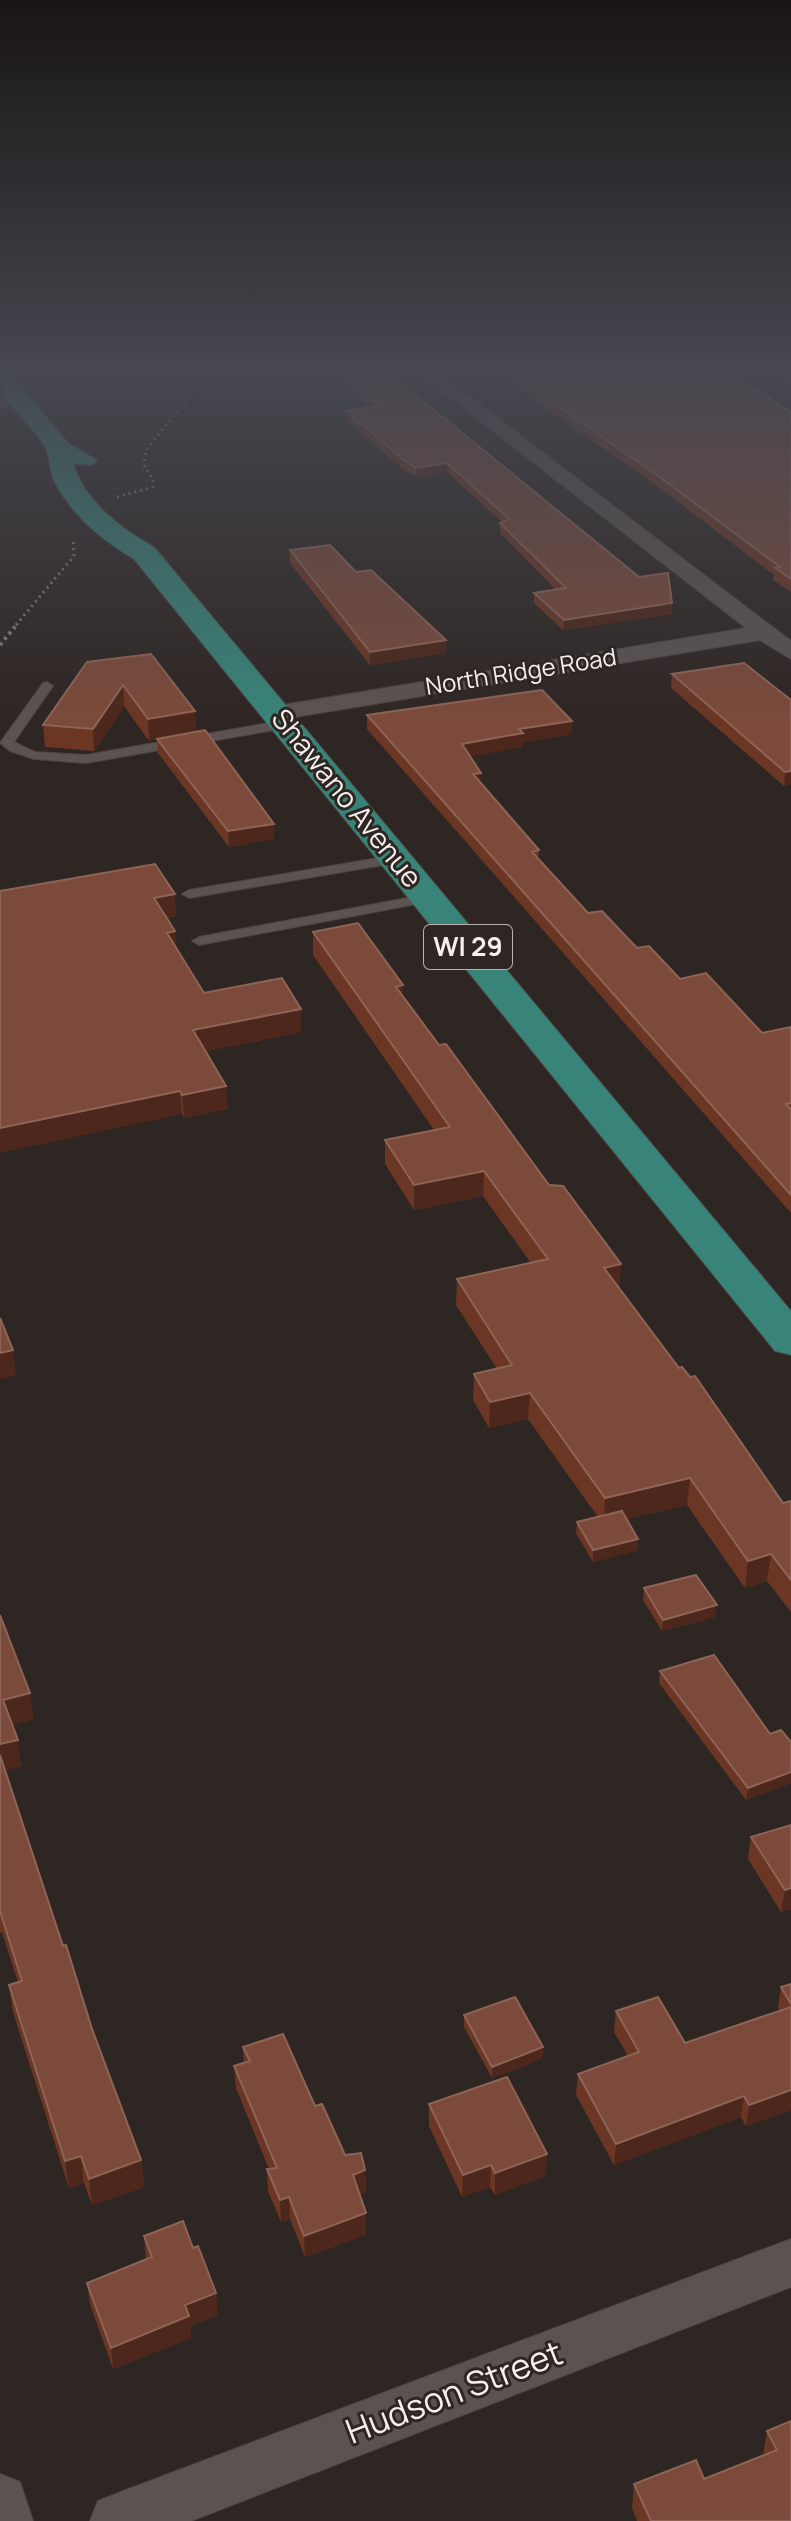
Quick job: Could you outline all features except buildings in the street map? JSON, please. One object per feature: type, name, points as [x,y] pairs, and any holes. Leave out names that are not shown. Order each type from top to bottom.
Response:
[{"type":"main road","name":"Shawano Avenue","points":[[72,486],[83,502],[118,539],[141,538],[396,859],[791,1341]]},
{"type":"street","points":[[574,486],[791,652]]},
{"type":"street","name":"North Ridge Road","points":[[282,718],[765,632]]},
{"type":"street","name":"Hudson Street","points":[[118,2521],[791,2263]]},
{"type":"street","points":[[0,2502],[5,2521]]},
{"type":"lane","points":[[47,686],[7,743],[13,748],[56,758],[86,759],[282,718]]},
{"type":"lane","points":[[189,894],[396,859]]},
{"type":"lane","points":[[199,941],[428,898]]},
{"type":"path","points":[[0,645],[74,556]]}]
